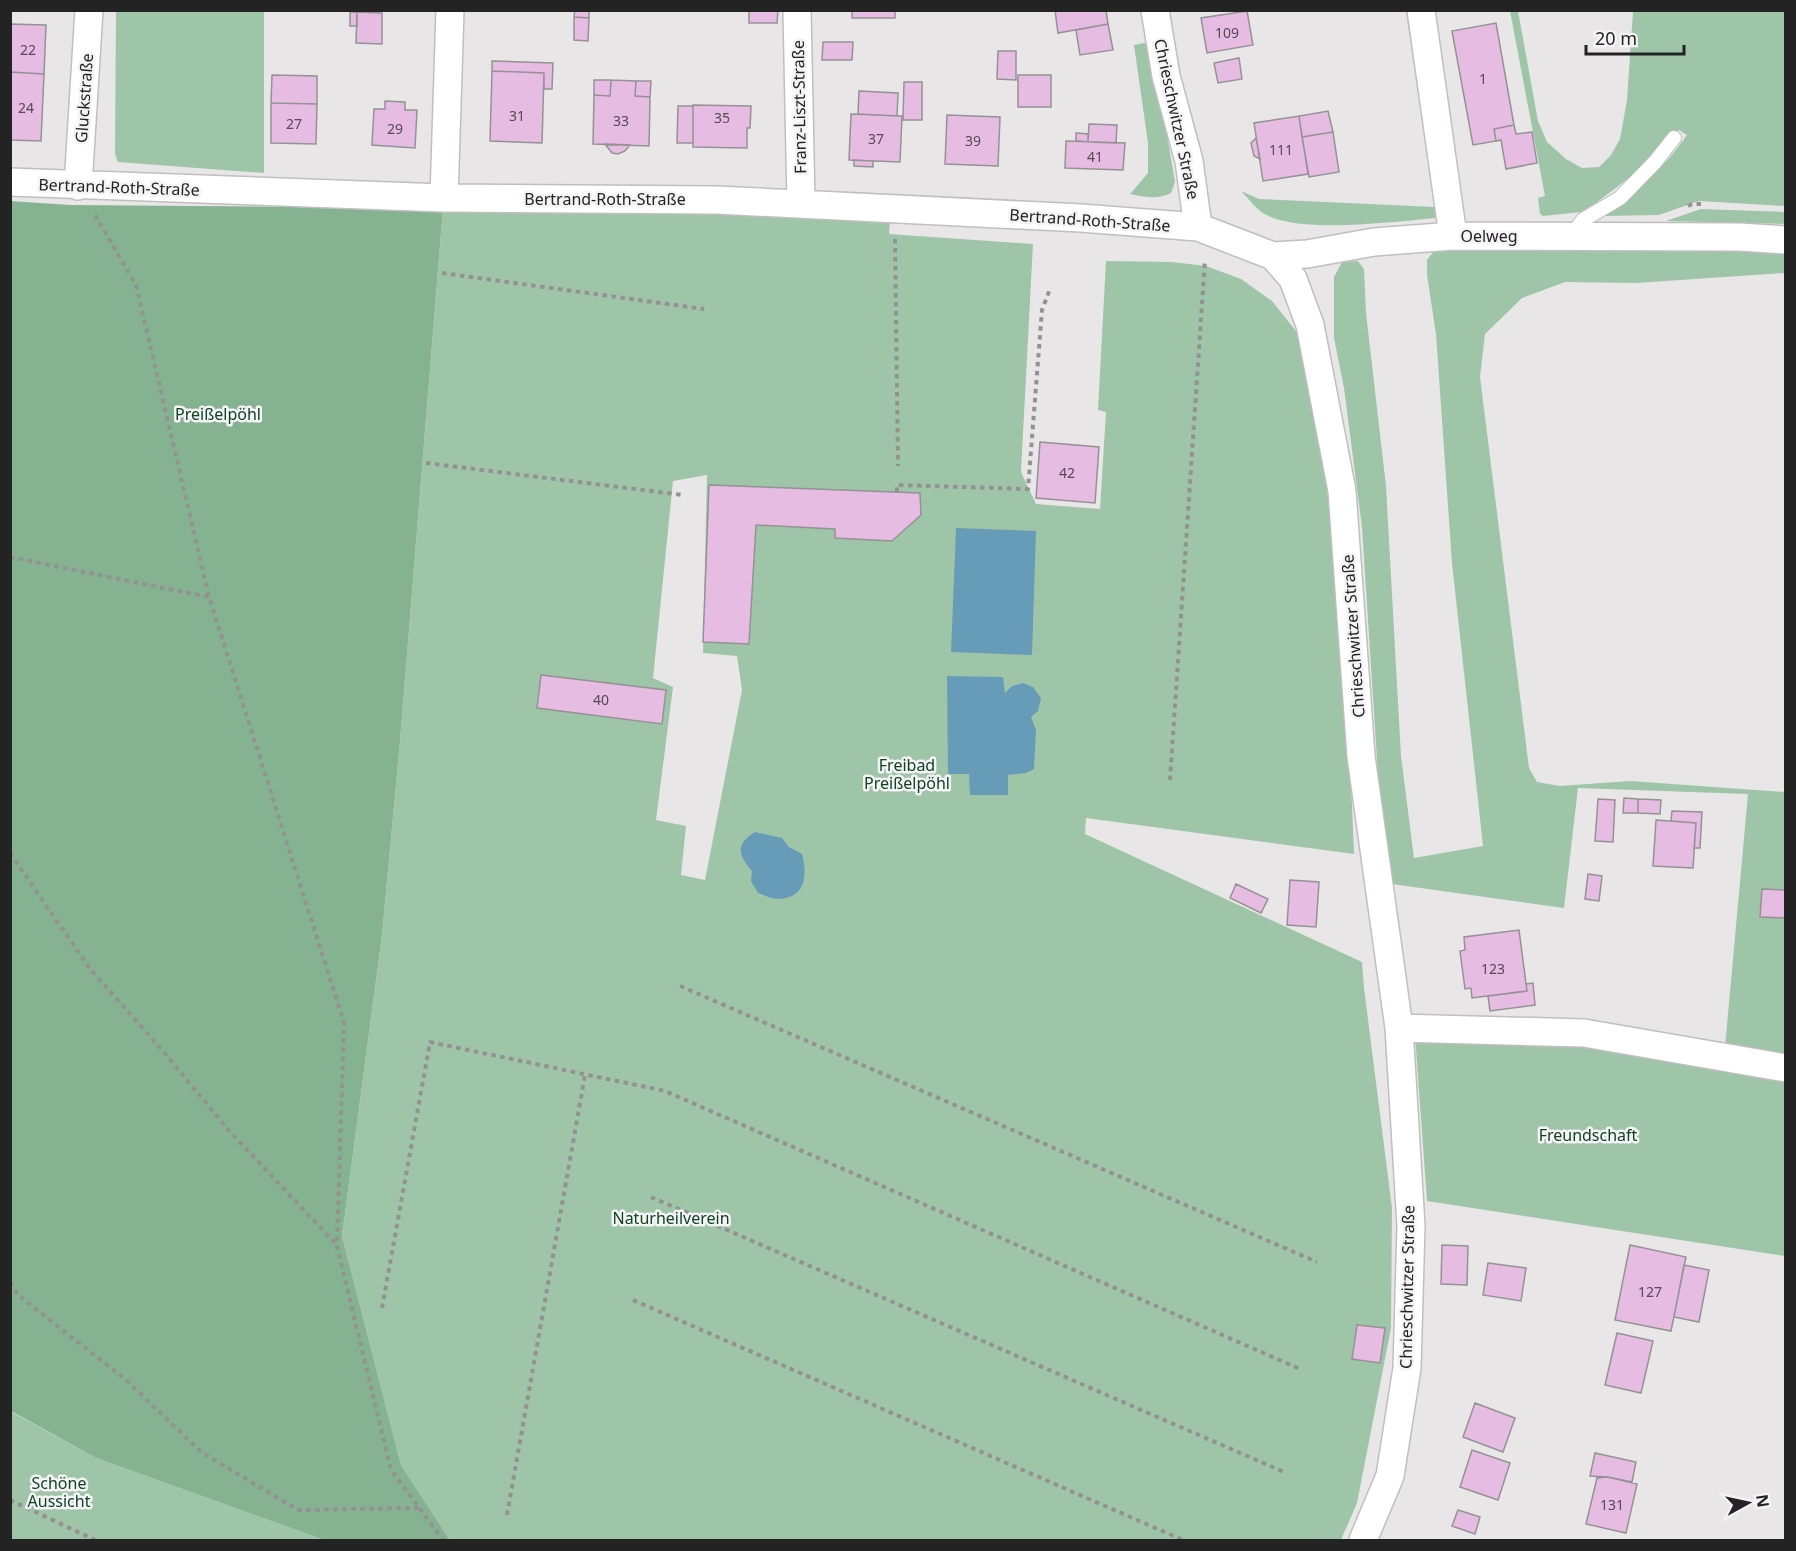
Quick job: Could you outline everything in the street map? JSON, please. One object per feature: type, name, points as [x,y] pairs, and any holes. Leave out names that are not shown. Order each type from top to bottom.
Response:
[{"type":"street","name":"Gluckstraße","points":[[78,186],[89,10]]},
{"type":"street","points":[[444,198],[450,10]]},
{"type":"street","name":"Franz-Liszt-Straße","points":[[797,10],[801,203]]},
{"type":"street","name":"Chrieschwitzer Straße","points":[[1155,10],[1166,76],[1188,161],[1198,227]]},
{"type":"street","points":[[1421,10],[1453,236]]},
{"type":"street","name":"Bertrand-Roth-Straße","points":[[10,182],[444,198],[716,200],[801,203],[1081,218],[1198,227]]},
{"type":"street","name":"Oelweg","points":[[1198,227],[1273,256],[1307,254],[1374,242],[1453,236],[1739,237],[1785,240]]},
{"type":"street","name":"Chrieschwitzer Straße","points":[[1273,256],[1293,279],[1310,325],[1342,491],[1361,756],[1399,1028],[1411,1226],[1407,1368],[1390,1476],[1363,1540]]},
{"type":"street","points":[[1399,1028],[1584,1033],[1785,1068]]},
{"type":"lane","points":[[1571,236],[1583,220],[1620,198],[1655,162],[1674,138]]},
{"type":"path","points":[[78,186],[136,285],[209,597],[344,1023],[337,1246],[391,1470],[443,1540]]},
{"type":"path","points":[[897,208],[895,234],[898,466]]},
{"type":"path","points":[[1170,780],[1206,266],[1198,227]]},
{"type":"path","points":[[442,273],[704,309]]},
{"type":"path","points":[[897,492],[897,485],[1029,489],[1042,310],[1050,289]]},
{"type":"path","points":[[426,464],[683,495]]},
{"type":"path","points":[[10,557],[209,597]]},
{"type":"path","points":[[10,853],[90,969],[231,1133],[337,1246]]},
{"type":"path","points":[[680,986],[1317,1262]]},
{"type":"path","points":[[382,1308],[430,1042],[665,1091],[1300,1369]]},
{"type":"path","points":[[507,1515],[585,1074]]},
{"type":"path","points":[[651,1197],[1284,1472]]},
{"type":"path","points":[[10,1282],[18,1295],[125,1379],[201,1452],[298,1510],[419,1508]]},
{"type":"path","points":[[633,1300],[1183,1540]]},
{"type":"path","points":[[10,1500],[95,1540]]},
{"type":"green space","points":[[116,11],[264,11],[264,173],[118,162],[115,154]]},
{"type":"green space","points":[[1406,11],[1410,11],[1438,218],[1372,224],[1320,225],[1275,219],[1260,211],[1241,191],[1259,199],[1435,207]]},
{"type":"green space","points":[[1510,11],[1518,11],[1538,121],[1547,142],[1566,159],[1582,168],[1599,167],[1611,155],[1620,139],[1627,100],[1633,11],[1785,11],[1785,206],[1699,201],[1659,215],[1605,216],[1606,210],[1640,186],[1670,157],[1687,135],[1679,130],[1629,178],[1581,212],[1543,216],[1540,214],[1538,198],[1545,196]]},
{"type":"green space","points":[[1144,43],[1152,47],[1175,182],[1171,193],[1156,197],[1130,194],[1148,173],[1148,143],[1134,45]]},
{"type":"green space","name":"Preißelpöhl","points":[[10,201],[70,205],[443,208],[382,935],[342,1236],[401,1465],[450,1540],[324,1540],[96,1458],[11,1411]]},
{"type":"green space","name":"Naturheilverein","points":[[443,208],[890,219],[889,234],[1033,244],[1021,472],[1036,504],[1100,509],[1106,412],[1098,410],[1106,261],[1171,262],[1206,266],[1241,279],[1272,301],[1296,331],[1310,366],[1334,483],[1354,854],[1086,818],[1085,834],[1362,962],[1392,1208],[1391,1328],[1357,1503],[1341,1540],[450,1540],[401,1465],[342,1236],[382,935]],"holes":[[[707,475],[703,653],[737,656],[742,690],[705,880],[681,875],[686,826],[656,820],[673,687],[653,678],[673,481]]]},
{"type":"green space","points":[[1701,209],[1785,212],[1785,224],[1666,221]]},
{"type":"green space","points":[[1475,246],[1785,246],[1785,273],[1636,283],[1565,282],[1522,298],[1485,334],[1480,377],[1529,768],[1537,782],[1560,786],[1630,781],[1785,792],[1785,1057],[1725,1047],[1748,794],[1578,788],[1564,908],[1385,883],[1362,527],[1344,388],[1334,338],[1334,277],[1342,262],[1358,261],[1364,269],[1366,313],[1386,486],[1401,756],[1414,858],[1483,846],[1452,563],[1436,334],[1427,275],[1427,260],[1434,251]]},
{"type":"green space","name":"Freundschaft","points":[[1415,1035],[1592,1044],[1785,1079],[1785,1256],[1427,1201]]},
{"type":"green space","name":"Schöne Aussicht","points":[[10,1411],[96,1458],[324,1540],[11,1540]]},
{"type":"water","points":[[956,528],[1036,531],[1032,655],[951,652]]},
{"type":"water","points":[[947,676],[1003,677],[1005,693],[1012,686],[1023,683],[1033,687],[1041,698],[1038,711],[1031,717],[1036,730],[1034,769],[1026,773],[1008,775],[1008,795],[970,795],[969,774],[948,774]]},
{"type":"water","points":[[755,832],[782,838],[789,847],[802,854],[804,878],[799,891],[794,895],[777,899],[758,893],[751,881],[752,871],[744,860],[741,850],[744,841]]},
{"type":"building","points":[[575,10],[589,10],[589,18],[574,17]]},
{"type":"building","points":[[749,10],[778,10],[777,23],[749,23]]},
{"type":"building","points":[[852,10],[895,10],[895,18],[852,18]]},
{"type":"building","points":[[1055,10],[1106,10],[1108,24],[1058,33]]},
{"type":"building","points":[[1247,11],[1253,45],[1207,53],[1201,18]]},
{"type":"building","points":[[350,12],[357,12],[357,26],[350,26]]},
{"type":"building","points":[[357,12],[382,13],[382,44],[356,43]]},
{"type":"building","points":[[574,17],[589,18],[588,41],[574,40]]},
{"type":"building","points":[[1496,23],[1514,125],[1494,129],[1496,141],[1473,145],[1452,31]]},
{"type":"building","points":[[10,24],[46,25],[44,74],[10,72]]},
{"type":"building","points":[[1108,24],[1113,50],[1080,55],[1076,30]]},
{"type":"building","points":[[823,42],[853,42],[852,60],[822,60]]},
{"type":"building","points":[[998,51],[1016,51],[1016,80],[997,79]]},
{"type":"building","points":[[1239,58],[1242,79],[1218,83],[1214,63]]},
{"type":"building","points":[[492,61],[553,63],[552,89],[544,89],[544,73],[492,71]]},
{"type":"building","points":[[492,71],[544,73],[542,143],[490,141]]},
{"type":"building","points":[[10,72],[44,74],[41,141],[10,140]]},
{"type":"building","points":[[272,75],[317,76],[317,104],[271,103]]},
{"type":"building","points":[[1018,75],[1051,75],[1051,107],[1018,107]]},
{"type":"building","points":[[594,80],[611,80],[610,96],[594,95]]},
{"type":"building","points":[[611,80],[636,81],[635,96],[650,97],[649,146],[593,144],[594,95],[610,96]]},
{"type":"building","points":[[636,81],[651,81],[650,97],[635,96]]},
{"type":"building","points":[[904,82],[922,82],[922,120],[903,120]]},
{"type":"building","points":[[859,91],[898,93],[897,116],[858,114]]},
{"type":"building","points":[[385,101],[405,102],[405,110],[417,110],[415,148],[372,145],[374,109],[385,109]]},
{"type":"building","points":[[271,103],[317,104],[316,144],[271,143]]},
{"type":"building","points":[[693,105],[751,106],[750,128],[747,128],[747,148],[693,147]]},
{"type":"building","points":[[678,106],[693,106],[693,143],[677,143]]},
{"type":"building","points":[[1328,111],[1333,132],[1302,137],[1299,116]]},
{"type":"building","points":[[851,114],[902,116],[900,162],[849,160]]},
{"type":"building","points":[[947,115],[1000,117],[998,166],[945,164]]},
{"type":"building","points":[[1299,116],[1308,174],[1263,181],[1254,123]]},
{"type":"building","points":[[1089,124],[1117,125],[1116,143],[1088,142]]},
{"type":"building","points":[[1514,125],[1516,134],[1532,132],[1537,163],[1506,169],[1501,140],[1496,141],[1494,129]]},
{"type":"building","points":[[1333,132],[1339,172],[1309,177],[1302,137]]},
{"type":"building","points":[[1076,133],[1088,134],[1088,142],[1076,141]]},
{"type":"building","points":[[1256,138],[1260,159],[1254,156],[1251,143]]},
{"type":"building","points":[[1066,141],[1125,143],[1123,170],[1065,168]]},
{"type":"building","points":[[605,144],[630,145],[618,154],[612,153]]},
{"type":"building","points":[[854,160],[873,161],[873,167],[854,166]]},
{"type":"building","points":[[1040,442],[1099,447],[1095,503],[1036,498]]},
{"type":"building","points":[[709,485],[920,493],[921,515],[892,541],[835,538],[835,529],[756,525],[749,644],[703,642]]},
{"type":"building","points":[[541,675],[666,690],[662,724],[537,708]]},
{"type":"building","points":[[1624,798],[1638,799],[1638,813],[1623,813]]},
{"type":"building","points":[[1598,799],[1615,800],[1613,842],[1595,841]]},
{"type":"building","points":[[1638,799],[1661,800],[1660,814],[1638,813]]},
{"type":"building","points":[[1672,811],[1702,812],[1700,848],[1694,848],[1696,823],[1671,821]]},
{"type":"building","points":[[1656,820],[1696,823],[1693,868],[1653,866]]},
{"type":"building","points":[[1588,874],[1602,876],[1599,901],[1585,899]]},
{"type":"building","points":[[1290,880],[1319,882],[1316,927],[1287,925]]},
{"type":"building","points":[[1236,884],[1268,899],[1261,913],[1230,898]]},
{"type":"building","points":[[1762,889],[1786,890],[1786,918],[1760,917]]},
{"type":"building","points":[[1519,930],[1527,991],[1472,998],[1471,988],[1465,989],[1460,951],[1465,950],[1464,937]]},
{"type":"building","points":[[1533,983],[1535,1005],[1490,1011],[1488,996],[1527,991],[1526,984]]},
{"type":"building","points":[[1442,1245],[1468,1246],[1467,1285],[1441,1284]]},
{"type":"building","points":[[1630,1245],[1686,1257],[1671,1331],[1615,1320]]},
{"type":"building","points":[[1488,1263],[1526,1268],[1521,1301],[1483,1295]]},
{"type":"building","points":[[1684,1265],[1709,1270],[1699,1322],[1674,1317]]},
{"type":"building","points":[[1357,1325],[1385,1328],[1380,1363],[1352,1359]]},
{"type":"building","points":[[1617,1333],[1653,1341],[1641,1393],[1605,1385]]},
{"type":"building","points":[[1475,1403],[1515,1418],[1503,1452],[1463,1437]]},
{"type":"building","points":[[1472,1450],[1510,1463],[1498,1500],[1460,1487]]},
{"type":"building","points":[[1595,1453],[1636,1462],[1632,1482],[1590,1476]]},
{"type":"building","points":[[1608,1477],[1637,1484],[1626,1533],[1586,1524],[1597,1478]]},
{"type":"building","points":[[1458,1510],[1480,1517],[1475,1534],[1452,1526]]},
{"type":"park label","name":"Freibad Preißelpöhl","points":[[907,774]]}]
